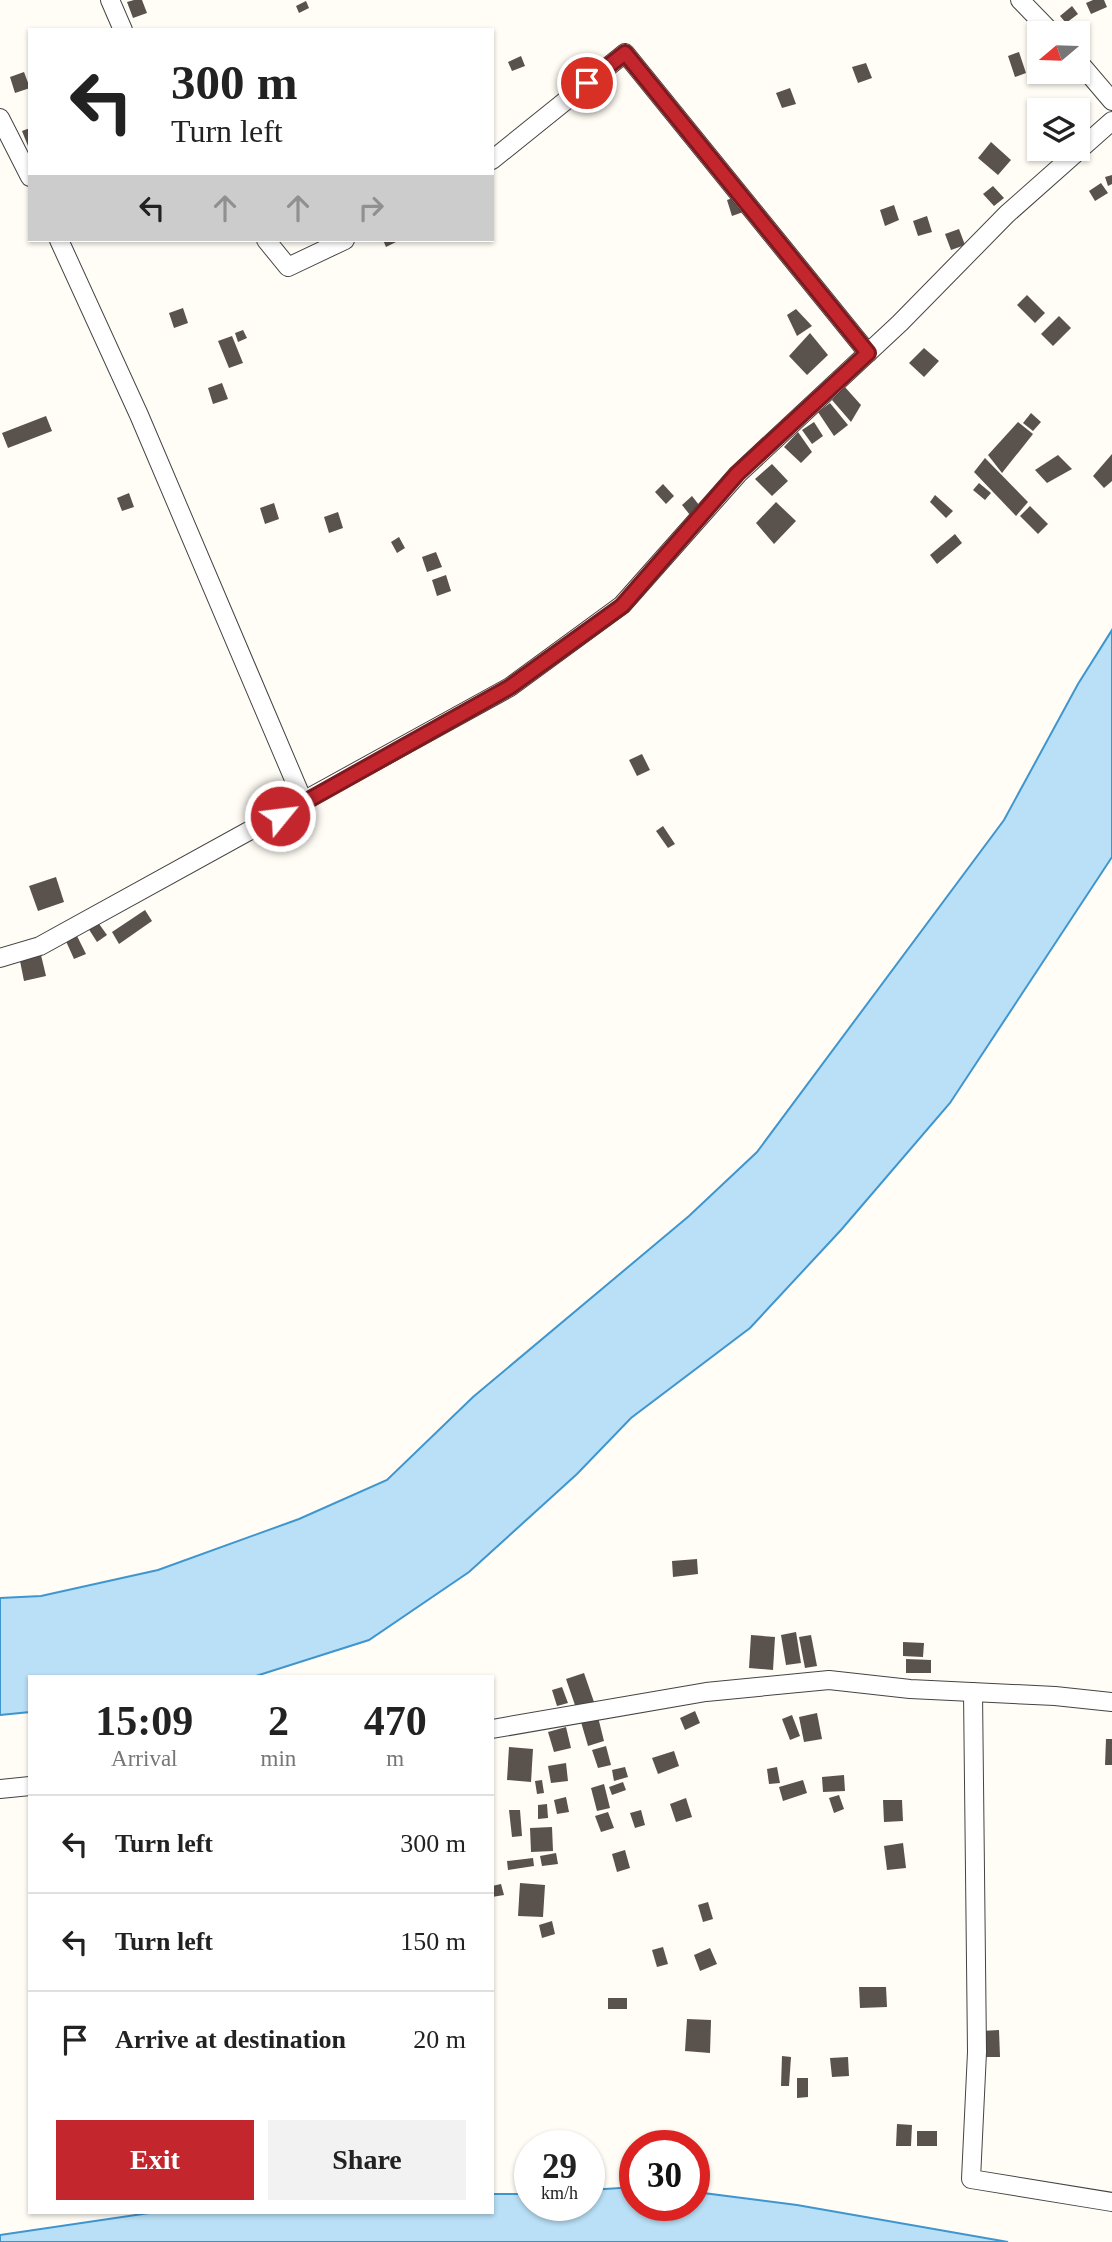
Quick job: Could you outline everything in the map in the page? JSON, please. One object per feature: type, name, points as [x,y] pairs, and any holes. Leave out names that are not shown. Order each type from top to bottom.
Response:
[{"type":"street","points":[[110,0],[122,28]]},
{"type":"street","points":[[1020,0],[1040,21]]},
{"type":"street","points":[[494,158],[625,53],[868,353]]},
{"type":"street","points":[[1090,75],[1112,101]]},
{"type":"street","points":[[0,118],[28,173]]},
{"type":"street","points":[[0,958],[40,946],[304,803],[510,687],[622,606],[737,474],[868,353],[1007,214],[1112,121]]},
{"type":"street","points":[[60,242],[139,415],[304,803]]},
{"type":"street","points":[[268,242],[288,267],[341,242]]},
{"type":"street","points":[[494,1729],[706,1692],[829,1680],[910,1689],[1112,1702]]},
{"type":"street","points":[[973,1692],[977,2052],[971,2179],[1112,2202]]},
{"type":"street","points":[[0,1789],[28,1786]]},
{"type":"water","points":[[1112,630],[1112,857],[950,1103],[841,1230],[750,1328],[631,1418],[577,1474],[469,1572],[369,1640],[259,1675],[28,1675],[28,1712],[0,1715],[0,1598],[41,1596],[158,1570],[299,1519],[387,1480],[473,1397],[689,1216],[757,1152],[1004,820],[1078,684]]},
{"type":"water","points":[[619,2188],[619,2221],[710,2221],[710,2194],[797,2205],[1008,2242],[0,2242],[0,2235],[142,2214],[494,2214],[494,2194],[514,2194],[514,2221],[605,2221],[605,2189]]},
{"type":"building","points":[[142,0],[147,13],[133,18],[127,2]]},
{"type":"building","points":[[1104,0],[1107,7],[1091,14],[1086,3]]},
{"type":"building","points":[[306,1],[309,8],[299,13],[296,6]]},
{"type":"building","points":[[1072,6],[1078,14],[1069,21],[1064,21],[1060,16]]},
{"type":"building","points":[[1019,52],[1026,73],[1015,77],[1008,56]]},
{"type":"building","points":[[521,56],[525,66],[512,71],[508,62]]},
{"type":"building","points":[[866,63],[872,78],[858,83],[852,67]]},
{"type":"building","points":[[24,72],[28,89],[15,93],[10,77]]},
{"type":"building","points":[[790,88],[796,104],[782,108],[776,93]]},
{"type":"building","points":[[28,129],[28,146],[22,131]]},
{"type":"building","points":[[991,142],[1011,160],[998,175],[978,158]]},
{"type":"building","points":[[1112,175],[1112,184],[1108,186],[1105,177]]},
{"type":"building","points":[[1101,183],[1108,193],[1095,201],[1089,191]]},
{"type":"building","points":[[993,186],[1004,198],[994,206],[983,194]]},
{"type":"building","points":[[741,195],[746,211],[732,216],[727,200]]},
{"type":"building","points":[[894,205],[899,220],[885,226],[880,210]]},
{"type":"building","points":[[927,216],[932,232],[918,236],[913,221]]},
{"type":"building","points":[[959,229],[965,245],[951,250],[945,234]]},
{"type":"building","points":[[1027,295],[1045,313],[1035,323],[1017,305]]},
{"type":"building","points":[[183,308],[188,323],[174,328],[169,313]]},
{"type":"building","points":[[796,309],[812,326],[797,336],[787,315]]},
{"type":"building","points":[[1059,316],[1071,328],[1053,346],[1041,334]]},
{"type":"building","points":[[243,330],[247,338],[238,342],[235,333]]},
{"type":"building","points":[[810,333],[828,355],[807,375],[789,356]]},
{"type":"building","points":[[232,336],[243,363],[229,368],[218,341]]},
{"type":"building","points":[[924,348],[939,361],[924,377],[909,363]]},
{"type":"building","points":[[222,383],[228,399],[213,404],[208,388]]},
{"type":"building","points":[[844,386],[861,405],[851,422],[832,400]]},
{"type":"building","points":[[830,403],[848,425],[834,436],[818,412]]},
{"type":"building","points":[[1031,413],[1041,422],[1033,431],[1023,423]]},
{"type":"building","points":[[46,416],[52,431],[8,448],[2,433]]},
{"type":"building","points":[[814,422],[823,436],[812,444],[802,430]]},
{"type":"building","points":[[1018,422],[1033,434],[1002,473],[988,455]]},
{"type":"building","points":[[798,432],[812,452],[801,463],[784,447]]},
{"type":"building","points":[[1112,454],[1112,481],[1104,488],[1093,476]]},
{"type":"building","points":[[1058,455],[1072,469],[1047,483],[1035,470]]},
{"type":"building","points":[[985,458],[1028,502],[1016,516],[974,472]]},
{"type":"building","points":[[772,464],[788,481],[772,496],[755,479]]},
{"type":"building","points":[[979,483],[991,493],[985,500],[973,490]]},
{"type":"building","points":[[663,484],[674,496],[666,504],[655,492]]},
{"type":"building","points":[[129,493],[134,507],[122,511],[117,498]]},
{"type":"building","points":[[935,495],[953,511],[946,518],[930,502]]},
{"type":"building","points":[[692,496],[703,510],[694,520],[682,505]]},
{"type":"building","points":[[776,502],[796,521],[774,544],[756,523]]},
{"type":"building","points":[[274,503],[279,519],[265,524],[260,508]]},
{"type":"building","points":[[1030,506],[1048,524],[1038,534],[1020,516]]},
{"type":"building","points":[[338,512],[343,528],[329,533],[324,517]]},
{"type":"building","points":[[955,534],[962,543],[937,564],[930,555]]},
{"type":"building","points":[[399,537],[405,548],[397,553],[391,542]]},
{"type":"building","points":[[436,552],[442,567],[427,572],[422,557]]},
{"type":"building","points":[[446,575],[451,591],[437,596],[432,580]]},
{"type":"building","points":[[642,754],[650,770],[637,776],[629,760]]},
{"type":"building","points":[[663,826],[675,844],[668,848],[656,831]]},
{"type":"building","points":[[56,877],[64,902],[38,911],[29,886]]},
{"type":"building","points":[[145,910],[152,921],[119,944],[112,932]]},
{"type":"building","points":[[97,921],[107,935],[97,942],[88,928]]},
{"type":"building","points":[[76,934],[86,954],[74,959],[65,939]]},
{"type":"building","points":[[41,955],[46,976],[24,981],[20,961]]},
{"type":"building","points":[[697,1559],[698,1574],[673,1577],[672,1561]]},
{"type":"building","points":[[796,1632],[801,1663],[786,1665],[781,1635]]},
{"type":"building","points":[[751,1635],[775,1637],[773,1670],[749,1668]]},
{"type":"building","points":[[811,1635],[817,1666],[805,1668],[799,1637]]},
{"type":"building","points":[[903,1642],[924,1643],[923,1657],[903,1656]]},
{"type":"building","points":[[906,1659],[931,1660],[931,1673],[906,1673]]},
{"type":"building","points":[[584,1673],[594,1702],[576,1708],[566,1679]]},
{"type":"building","points":[[562,1687],[568,1703],[557,1706],[552,1690]]},
{"type":"building","points":[[695,1711],[700,1723],[685,1730],[680,1718]]},
{"type":"building","points":[[817,1713],[822,1739],[804,1742],[799,1717]]},
{"type":"building","points":[[792,1715],[800,1736],[790,1740],[782,1719]]},
{"type":"building","points":[[598,1717],[604,1741],[588,1746],[581,1722]]},
{"type":"building","points":[[566,1727],[571,1748],[554,1752],[548,1732]]},
{"type":"building","points":[[1106,1739],[1112,1739],[1112,1765],[1105,1765]]},
{"type":"building","points":[[606,1746],[611,1765],[598,1768],[592,1750]]},
{"type":"building","points":[[509,1747],[533,1749],[531,1782],[507,1780]]},
{"type":"building","points":[[674,1751],[679,1766],[658,1774],[652,1758]]},
{"type":"building","points":[[566,1763],[568,1781],[551,1783],[548,1766]]},
{"type":"building","points":[[625,1767],[628,1777],[614,1781],[612,1770]]},
{"type":"building","points":[[777,1767],[780,1783],[769,1784],[767,1769]]},
{"type":"building","points":[[844,1775],[845,1791],[823,1792],[822,1777]]},
{"type":"building","points":[[542,1780],[544,1793],[537,1794],[535,1781]]},
{"type":"building","points":[[803,1780],[807,1793],[783,1801],[779,1787]]},
{"type":"building","points":[[623,1782],[626,1790],[612,1795],[609,1787]]},
{"type":"building","points":[[604,1784],[610,1808],[597,1811],[591,1788]]},
{"type":"building","points":[[839,1795],[844,1809],[834,1813],[829,1798]]},
{"type":"building","points":[[566,1797],[569,1812],[557,1814],[554,1800]]},
{"type":"building","points":[[686,1798],[692,1817],[676,1822],[670,1804]]},
{"type":"building","points":[[883,1800],[902,1800],[903,1821],[884,1822]]},
{"type":"building","points":[[547,1804],[548,1818],[538,1819],[538,1805]]},
{"type":"building","points":[[509,1810],[520,1810],[522,1836],[512,1837]]},
{"type":"building","points":[[641,1810],[645,1825],[635,1828],[630,1813]]},
{"type":"building","points":[[608,1812],[614,1828],[601,1832],[595,1816]]},
{"type":"building","points":[[552,1827],[553,1851],[531,1852],[530,1828]]},
{"type":"building","points":[[903,1843],[906,1868],[887,1870],[884,1846]]},
{"type":"building","points":[[625,1850],[630,1868],[617,1872],[612,1854]]},
{"type":"building","points":[[556,1853],[558,1864],[542,1866],[540,1856]]},
{"type":"building","points":[[533,1858],[534,1866],[508,1870],[507,1861]]},
{"type":"building","points":[[520,1883],[545,1885],[543,1917],[518,1916]]},
{"type":"building","points":[[501,1884],[504,1895],[494,1897],[494,1886]]},
{"type":"building","points":[[708,1902],[713,1919],[703,1922],[698,1905]]},
{"type":"building","points":[[552,1921],[555,1934],[542,1938],[539,1925]]},
{"type":"building","points":[[663,1947],[668,1964],[657,1967],[652,1950]]},
{"type":"building","points":[[710,1948],[717,1964],[700,1971],[694,1955]]},
{"type":"building","points":[[859,1987],[886,1987],[887,2007],[860,2008]]},
{"type":"building","points":[[608,1998],[627,1998],[627,2009],[608,2009]]},
{"type":"building","points":[[687,2019],[711,2020],[710,2053],[685,2051]]},
{"type":"building","points":[[999,2030],[1000,2057],[982,2057],[981,2031]]},
{"type":"building","points":[[782,2056],[791,2057],[789,2086],[781,2086]]},
{"type":"building","points":[[848,2057],[849,2076],[832,2077],[830,2058]]},
{"type":"building","points":[[797,2078],[808,2078],[808,2097],[797,2098]]},
{"type":"building","points":[[897,2124],[912,2125],[911,2146],[896,2146]]},
{"type":"building","points":[[917,2131],[937,2131],[937,2146],[917,2146]]},
{"type":"route","points":[[280,816],[510,687],[622,606],[737,474],[868,353],[625,53],[587,83]]}]
